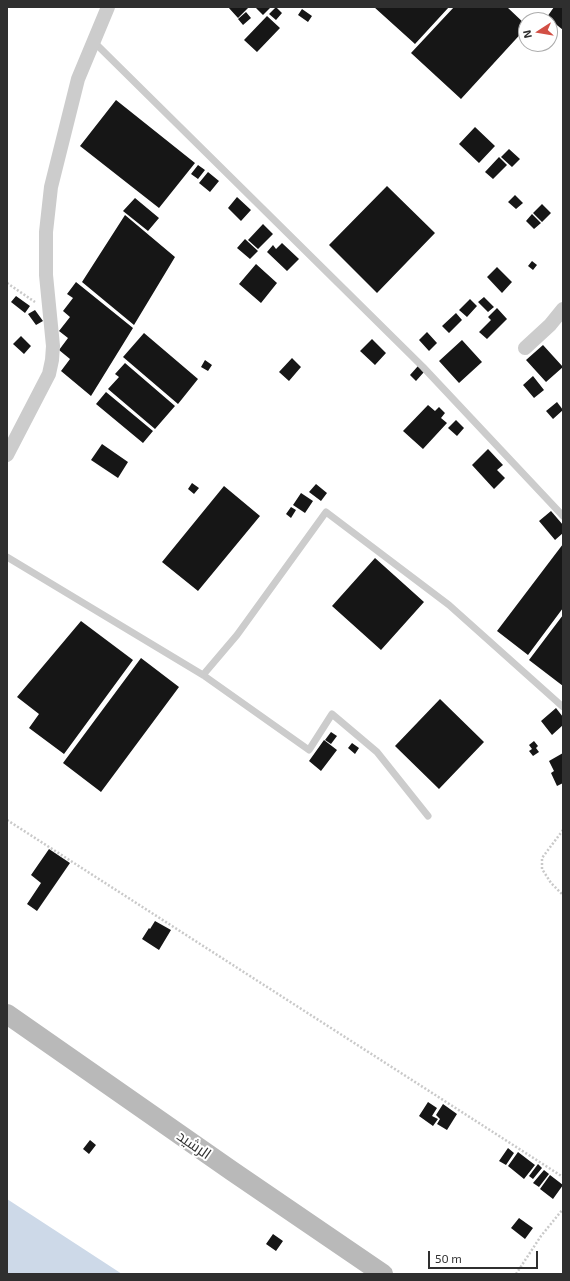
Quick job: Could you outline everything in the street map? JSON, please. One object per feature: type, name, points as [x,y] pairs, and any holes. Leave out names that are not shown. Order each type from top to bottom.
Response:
[{"type":"main road","name":"الرشيد","points":[[7,1014],[226,1167],[384,1274]]},
{"type":"street","points":[[7,455],[49,374],[53,346],[46,275],[46,232],[51,187],[78,79],[108,7]]},
{"type":"street","points":[[525,348],[550,325],[563,308]]},
{"type":"lane","points":[[94,42],[417,361],[563,516]]},
{"type":"lane","points":[[203,676],[237,635],[326,512],[449,605],[563,707]]},
{"type":"lane","points":[[7,557],[203,676],[309,750],[332,714],[377,752],[428,816]]},
{"type":"path","points":[[7,283],[49,312]]},
{"type":"path","points":[[7,820],[563,1177]]},
{"type":"path","points":[[563,830],[542,858],[542,869],[551,883],[563,895]]},
{"type":"path","points":[[516,1274],[541,1236],[563,1209]]},
{"type":"water","points":[[7,1199],[122,1274],[7,1274]]},
{"type":"building","points":[[228,7],[249,7],[238,18]]},
{"type":"building","points":[[271,7],[263,15],[256,8]]},
{"type":"building","points":[[276,7],[282,13],[276,20],[269,14]]},
{"type":"building","points":[[374,7],[449,7],[415,44]]},
{"type":"building","points":[[454,7],[507,7],[518,17],[518,37],[461,99],[411,53]]},
{"type":"building","points":[[554,7],[563,7],[563,30],[558,26],[558,12],[550,12]]},
{"type":"building","points":[[302,9],[312,16],[308,22],[298,15]]},
{"type":"building","points":[[246,12],[251,18],[243,25],[238,19]]},
{"type":"building","points":[[267,16],[280,28],[257,52],[244,40]]},
{"type":"building","points":[[116,100],[195,163],[159,208],[80,146]]},
{"type":"building","points":[[475,127],[495,146],[479,163],[459,144]]},
{"type":"building","points":[[509,149],[520,159],[512,167],[501,157]]},
{"type":"building","points":[[499,157],[507,165],[493,179],[485,172]]},
{"type":"building","points":[[198,165],[205,170],[198,179],[191,174]]},
{"type":"building","points":[[208,172],[219,181],[210,192],[199,183]]},
{"type":"building","points":[[387,186],[435,233],[377,293],[329,245]]},
{"type":"building","points":[[515,195],[523,203],[516,209],[508,202]]},
{"type":"building","points":[[237,197],[251,210],[241,221],[228,208]]},
{"type":"building","points":[[135,198],[159,218],[148,231],[123,211]]},
{"type":"building","points":[[542,204],[551,213],[542,222],[533,213]]},
{"type":"building","points":[[532,214],[541,223],[534,229],[526,221]]},
{"type":"building","points":[[125,215],[175,257],[134,325],[82,282]]},
{"type":"building","points":[[263,224],[273,234],[258,249],[248,240]]},
{"type":"building","points":[[245,239],[258,251],[250,259],[237,248]]},
{"type":"building","points":[[282,243],[299,259],[287,271],[267,252],[273,245],[276,249]]},
{"type":"building","points":[[532,261],[537,265],[533,270],[528,266]]},
{"type":"building","points":[[256,264],[277,283],[261,303],[239,284]]},
{"type":"building","points":[[497,267],[512,282],[502,293],[487,277]]},
{"type":"building","points":[[76,282],[133,328],[91,396],[61,371],[70,359],[59,350],[68,338],[59,331],[70,317],[63,311],[73,298],[67,294]]},
{"type":"building","points":[[16,296],[30,306],[25,313],[11,302]]},
{"type":"building","points":[[484,297],[494,307],[488,312],[478,302]]},
{"type":"building","points":[[470,299],[477,306],[467,317],[459,310]]},
{"type":"building","points":[[497,308],[507,319],[487,339],[479,332],[491,320],[488,317]]},
{"type":"building","points":[[35,310],[43,321],[36,325],[28,314]]},
{"type":"building","points":[[456,313],[462,320],[449,333],[442,326]]},
{"type":"building","points":[[427,332],[437,343],[429,351],[419,340]]},
{"type":"building","points":[[144,333],[198,379],[178,404],[123,357]]},
{"type":"building","points":[[21,336],[31,346],[24,354],[13,344]]},
{"type":"building","points":[[372,339],[386,353],[375,365],[360,351]]},
{"type":"building","points":[[462,340],[482,362],[459,383],[439,361]]},
{"type":"building","points":[[543,345],[563,367],[546,382],[526,360]]},
{"type":"building","points":[[292,358],[301,367],[289,381],[279,372]]},
{"type":"building","points":[[205,360],[212,365],[208,371],[201,367]]},
{"type":"building","points":[[125,363],[175,406],[155,429],[108,389],[119,377],[115,374]]},
{"type":"building","points":[[418,366],[424,372],[416,381],[410,375]]},
{"type":"building","points":[[533,376],[544,390],[534,398],[523,385]]},
{"type":"building","points":[[106,392],[153,431],[143,443],[96,404]]},
{"type":"building","points":[[557,402],[563,410],[553,419],[546,411]]},
{"type":"building","points":[[428,405],[435,411],[439,407],[445,413],[441,418],[447,423],[423,449],[403,431]]},
{"type":"building","points":[[456,420],[464,428],[457,436],[448,428]]},
{"type":"building","points":[[102,444],[128,462],[118,478],[91,460]]},
{"type":"building","points":[[488,449],[503,465],[497,470],[505,478],[494,489],[472,465]]},
{"type":"building","points":[[192,483],[199,488],[194,494],[188,489]]},
{"type":"building","points":[[316,484],[327,493],[321,501],[309,492]]},
{"type":"building","points":[[224,486],[260,516],[198,591],[162,562]]},
{"type":"building","points":[[301,493],[313,501],[305,513],[293,505]]},
{"type":"building","points":[[291,507],[296,510],[291,518],[286,514]]},
{"type":"building","points":[[551,511],[563,525],[563,533],[555,540],[539,521]]},
{"type":"building","points":[[563,544],[563,608],[528,655],[497,631]]},
{"type":"building","points":[[375,558],[424,602],[381,650],[332,606]]},
{"type":"building","points":[[563,615],[563,686],[529,660]]},
{"type":"building","points":[[81,621],[133,660],[64,754],[29,728],[39,714],[17,697]]},
{"type":"building","points":[[141,658],[179,687],[101,792],[63,763]]},
{"type":"building","points":[[440,699],[484,742],[439,789],[395,746]]},
{"type":"building","points":[[556,708],[563,717],[563,725],[552,735],[541,721]]},
{"type":"building","points":[[331,732],[337,736],[331,744],[325,740]]},
{"type":"building","points":[[324,740],[337,750],[321,771],[309,761]]},
{"type":"building","points":[[534,741],[538,746],[536,748],[539,752],[533,756],[529,751],[532,749],[529,745]]},
{"type":"building","points":[[352,743],[359,748],[355,754],[348,748]]},
{"type":"building","points":[[563,753],[563,783],[557,786],[551,773],[554,771],[549,761]]},
{"type":"building","points":[[49,849],[70,863],[37,911],[27,904],[41,883],[31,875]]},
{"type":"building","points":[[155,921],[171,930],[159,950],[142,939]]},
{"type":"building","points":[[428,1102],[437,1108],[432,1116],[438,1119],[433,1126],[419,1116]]},
{"type":"building","points":[[443,1104],[457,1114],[447,1130],[437,1124],[440,1119],[436,1115]]},
{"type":"building","points":[[90,1140],[96,1145],[89,1154],[83,1149]]},
{"type":"building","points":[[508,1148],[514,1153],[506,1165],[499,1161]]},
{"type":"building","points":[[518,1152],[535,1165],[524,1179],[508,1166]]},
{"type":"building","points":[[538,1164],[542,1168],[533,1179],[529,1176]]},
{"type":"building","points":[[544,1170],[549,1174],[539,1187],[533,1183]]},
{"type":"building","points":[[550,1175],[563,1185],[553,1199],[540,1189]]},
{"type":"building","points":[[519,1218],[533,1228],[525,1239],[511,1228]]},
{"type":"building","points":[[273,1234],[283,1241],[276,1251],[266,1244]]}]
